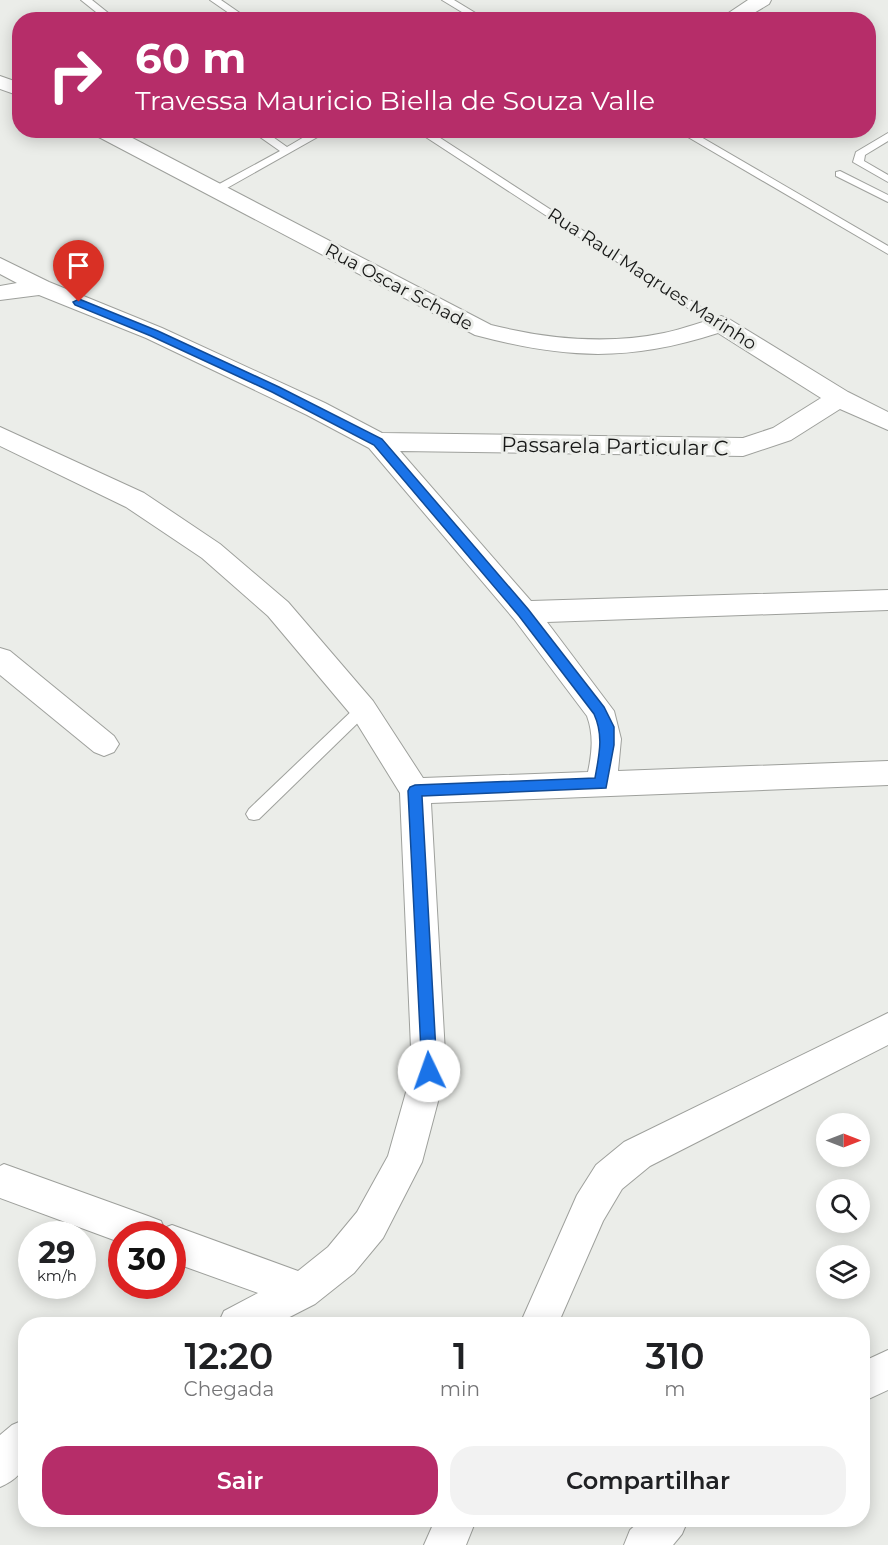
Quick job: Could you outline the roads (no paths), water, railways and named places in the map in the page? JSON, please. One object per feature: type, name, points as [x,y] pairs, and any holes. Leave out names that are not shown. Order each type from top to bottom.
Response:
[{"type":"street","points":[[741,12],[762,0]]},
{"type":"street","name":"Rua Oscar Schade","points":[[115,138],[452,316],[483,330],[523,342],[571,347],[624,348],[665,341],[721,324]]},
{"type":"street","points":[[0,265],[41,287],[154,333],[316,409],[378,442],[524,612],[599,711],[607,727],[608,745],[601,784]]},
{"type":"street","points":[[0,293],[41,287]]},
{"type":"street","name":"Rua Raul Maqrues Marinho","points":[[721,324],[839,398],[888,422]]},
{"type":"street","name":"Passarela Particular C","points":[[378,442],[743,447],[765,443],[785,435],[839,398]]},
{"type":"street","points":[[0,436],[135,500],[211,551],[279,609],[363,709],[415,791],[429,1071],[404,1162],[370,1225],[341,1260],[302,1291],[251,1317]]},
{"type":"street","points":[[524,612],[888,600]]},
{"type":"street","points":[[0,659],[104,744]]},
{"type":"street","points":[[415,791],[888,773]]},
{"type":"street","points":[[542,1317],[590,1208],[609,1177],[637,1154],[888,1028]]},
{"type":"street","points":[[4,1182],[112,1221]]},
{"type":"street","points":[[186,1249],[302,1291]]},
{"type":"street","points":[[870,1379],[888,1369]]},
{"type":"street","points":[[0,1467],[18,1446]]},
{"type":"street","points":[[445,1545],[453,1527]]},
{"type":"street","points":[[645,1545],[662,1527]]},
{"type":"lane","points":[[86,0],[103,12]]},
{"type":"lane","points":[[215,0],[234,12]]},
{"type":"lane","points":[[447,0],[469,12]]},
{"type":"lane","points":[[888,136],[860,154],[858,162],[888,179]]},
{"type":"lane","points":[[267,138],[287,151]]},
{"type":"lane","points":[[216,190],[311,138]]},
{"type":"lane","name":"Rua Raul Maqrues Marinho","points":[[432,138],[721,324]]},
{"type":"lane","points":[[695,138],[888,251]]},
{"type":"lane","points":[[840,174],[888,199]]},
{"type":"lane","points":[[254,814],[363,709]]}]
